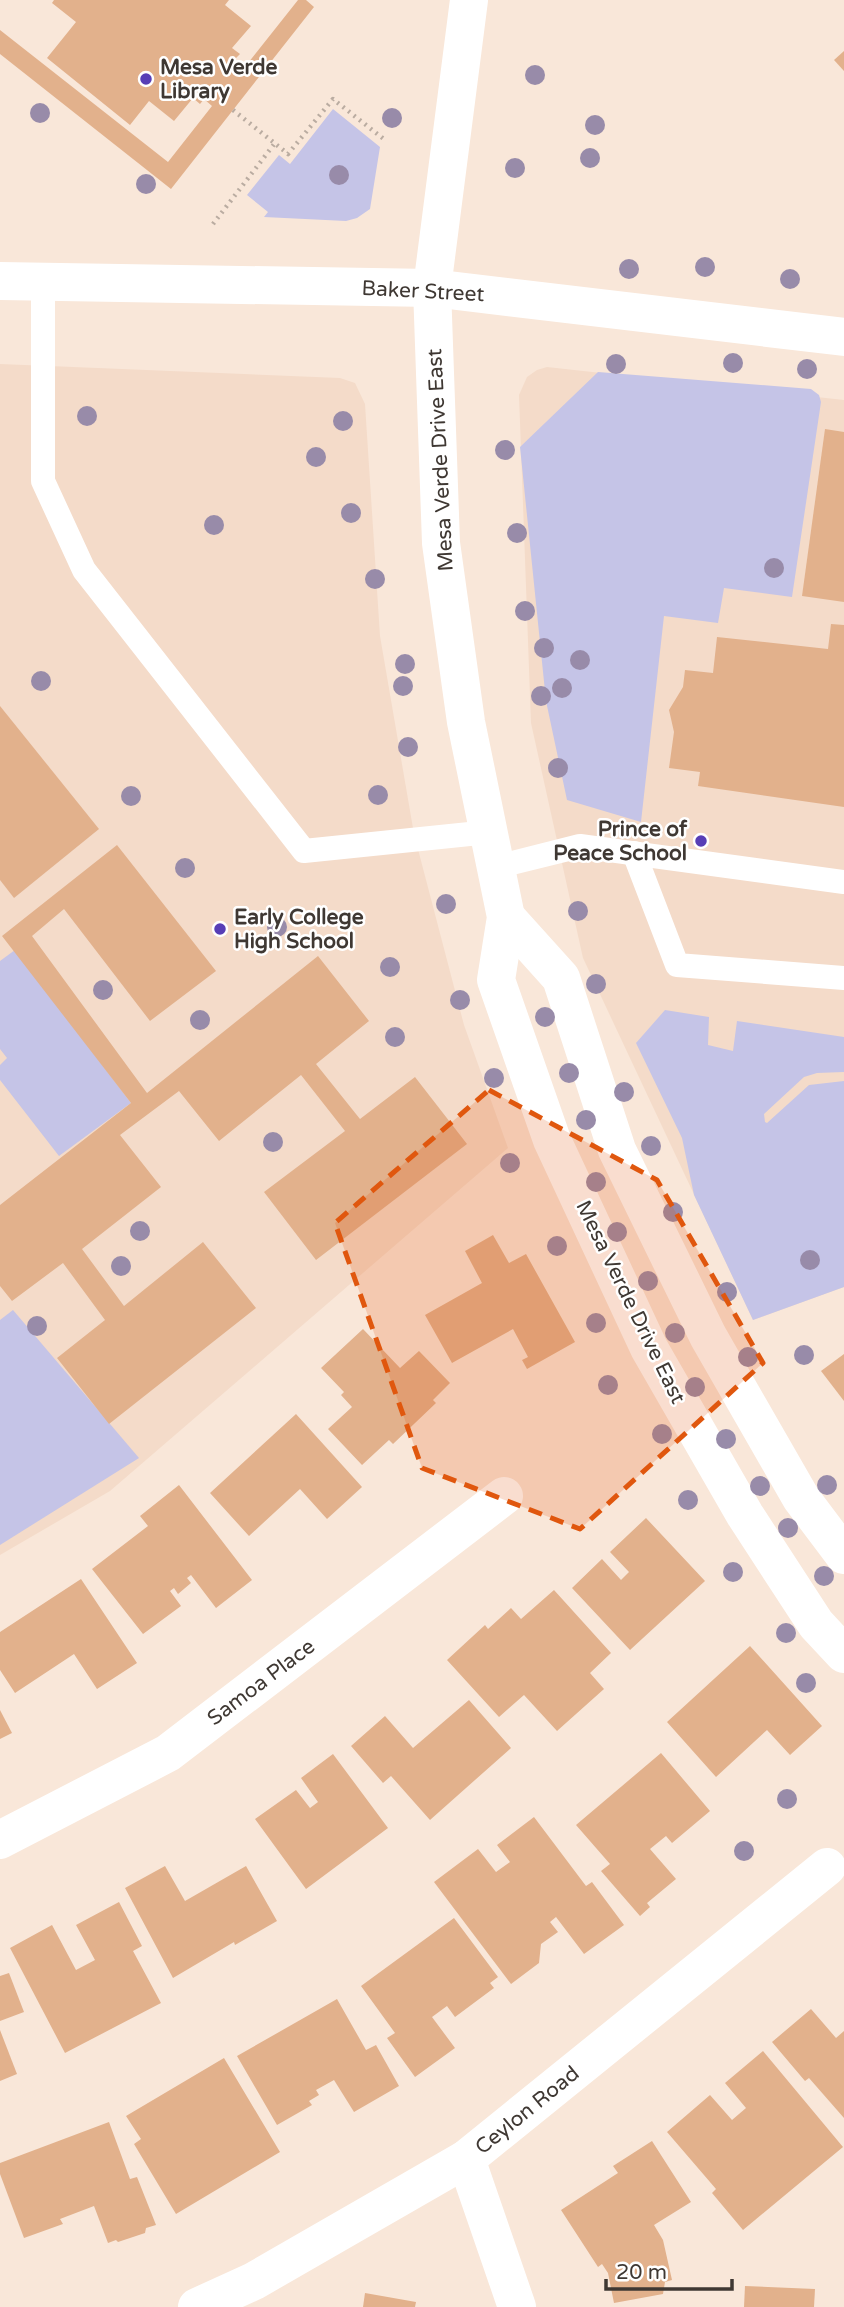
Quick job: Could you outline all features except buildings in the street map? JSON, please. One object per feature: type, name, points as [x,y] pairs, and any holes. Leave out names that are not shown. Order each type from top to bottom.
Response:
[{"type":"street","name":"Mesa Verde Drive East","points":[[469,0],[432,288],[441,543],[466,722],[506,918],[496,980],[552,1140],[649,1348],[745,1515],[816,1624],[844,1654]]},
{"type":"street","name":"Baker Street","points":[[0,281],[432,288],[844,337]]},
{"type":"street","points":[[506,918],[561,978],[617,1150],[708,1336],[801,1498],[844,1555]]},
{"type":"street","name":"Samoa Place","points":[[0,1840],[168,1753],[504,1496]]},
{"type":"street","name":"Ceylon Road","points":[[197,2307],[254,2281],[467,2159],[827,1867]]},
{"type":"street","points":[[467,2159],[517,2307]]},
{"type":"lane","points":[[43,282],[43,481],[68,537],[84,570],[304,851],[580,846],[844,882]]},
{"type":"lane","points":[[634,853],[677,965],[844,978]]},
{"type":"path","points":[[233,110],[288,154],[332,99],[385,139]]},
{"type":"path","points":[[213,224],[275,143]]},
{"type":"highlighted area","points":[[489,1090],[657,1180],[763,1363],[580,1529],[422,1468],[335,1223]]},
{"type":"shaded area","points":[[333,109],[380,147],[370,209],[357,218],[346,221],[264,217],[268,212],[247,195],[279,155],[290,164]]},
{"type":"shaded area","name":"Early College High School","points":[[0,364],[340,378],[355,383],[365,404],[380,636],[414,834],[464,1025],[508,1148],[110,1491],[0,1555]]},
{"type":"shaded area","name":"Prince of Peace School","points":[[547,367],[844,400],[844,1287],[753,1320],[583,958],[531,723],[519,395],[527,377]]},
{"type":"shaded area","points":[[598,372],[811,389],[819,395],[821,402],[792,597],[724,588],[718,623],[664,616],[641,822],[567,800],[546,701],[520,447]]},
{"type":"shaded area","points":[[15,950],[131,1103],[59,1156],[0,1080],[0,1065],[7,1058],[0,1049],[0,961]]},
{"type":"shaded area","points":[[665,1010],[709,1017],[708,1045],[733,1051],[737,1021],[844,1037],[844,1072],[817,1073],[804,1077],[764,1114],[767,1123],[809,1085],[844,1081],[844,1287],[753,1320],[694,1195],[682,1138],[636,1043]]},
{"type":"shaded area","points":[[13,1310],[139,1458],[0,1545],[0,1320]]},
{"type":"place","name":"Mesa Verde Library","points":[[146,79]]},
{"type":"place","name":"Prince of Peace School","points":[[701,841]]},
{"type":"place","name":"Early College High School","points":[[220,929]]}]
